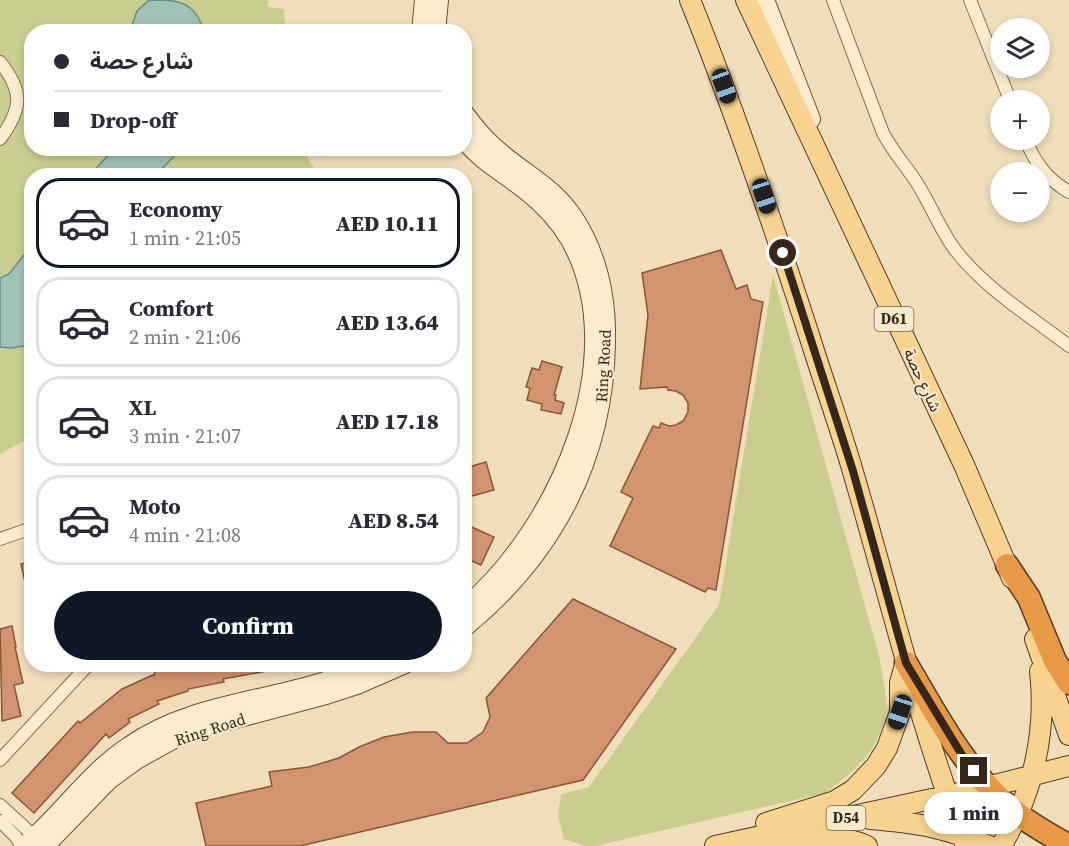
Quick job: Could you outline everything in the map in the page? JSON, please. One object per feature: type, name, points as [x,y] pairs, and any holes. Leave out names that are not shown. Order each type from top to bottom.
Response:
[{"type":"highway","points":[[1007,565],[1029,598],[1055,661],[1069,683]]},
{"type":"highway","points":[[906,663],[962,755],[987,787],[1018,815],[1068,845]]},
{"type":"main road","points":[[690,0],[768,207],[853,471],[906,663],[946,796],[964,840]]},
{"type":"main road","name":"شارع حصة","points":[[746,0],[965,467],[1007,565],[1069,735]]},
{"type":"main road","points":[[1001,846],[1018,815],[1032,776],[1041,731],[1042,689],[1036,641]]},
{"type":"main road","points":[[867,846],[842,838],[783,846],[745,838],[755,828],[765,823],[836,801],[853,790],[876,766],[887,748],[900,712],[900,683],[906,663]]},
{"type":"main road","name":"D54","points":[[715,846],[850,818],[1069,766]]},
{"type":"main road","points":[[850,818],[915,822],[964,840],[989,846]]},
{"type":"street","points":[[422,24],[424,0]]},
{"type":"street","points":[[437,24],[439,0]]},
{"type":"street","points":[[765,0],[808,112],[848,201],[860,246]]},
{"type":"street","points":[[832,0],[883,133],[893,151],[918,184],[947,238],[984,280],[1069,346]]},
{"type":"street","points":[[970,0],[1006,90]]},
{"type":"street","points":[[0,62],[15,85],[18,102],[14,119],[0,139]]},
{"type":"street","name":"Ring Road","points":[[472,122],[492,146],[550,190],[575,220],[590,246],[600,273],[606,332],[606,367],[602,406],[577,485],[564,511],[536,554],[502,594],[472,621]]},
{"type":"street","name":"Ring Road","points":[[472,147],[495,168],[526,190],[551,214],[570,240],[583,270],[591,302],[593,334],[592,366],[586,405],[563,477],[545,511],[523,544],[502,572],[472,600]]},
{"type":"street","points":[[1030,150],[1041,168],[1058,185],[1069,192]]},
{"type":"street","points":[[0,539],[24,531]]},
{"type":"street","points":[[0,760],[82,672]]},
{"type":"street","name":"Ring Road","points":[[33,844],[93,775],[129,746],[169,723],[199,713],[322,682],[348,672]]},
{"type":"street","name":"Ring Road","points":[[33,844],[109,780],[138,759],[176,738],[209,726],[357,685],[387,672]]},
{"type":"street","points":[[0,805],[19,823],[33,844]]},
{"type":"street","points":[[0,821],[16,837],[33,844]]},
{"type":"green space","points":[[0,0],[268,0],[268,7],[284,9],[285,24],[24,24],[24,156],[308,156],[314,168],[24,168],[24,441],[0,454]]},
{"type":"green space","points":[[773,275],[879,656],[886,700],[883,726],[872,749],[864,759],[825,793],[595,846],[585,846],[564,839],[558,815],[561,794],[589,787],[719,605]]},
{"type":"water","points":[[149,0],[168,0],[190,8],[201,24],[132,24],[137,11]]},
{"type":"water","points":[[108,156],[174,156],[163,168],[96,168]]},
{"type":"water","points":[[24,255],[24,346],[11,348],[0,347],[0,278],[9,274]]},
{"type":"building","points":[[721,250],[736,289],[747,285],[751,299],[763,302],[716,590],[708,588],[705,592],[610,546],[633,498],[621,492],[653,426],[659,428],[661,423],[669,426],[676,425],[683,421],[688,412],[688,403],[683,395],[676,391],[668,390],[667,387],[640,389],[648,315],[642,273]]},
{"type":"building","points":[[542,361],[562,367],[554,395],[556,395],[555,400],[564,403],[561,414],[541,410],[542,404],[527,400],[530,388],[526,387],[532,368],[539,370]]},
{"type":"building","points":[[486,462],[494,490],[472,496],[472,466]]},
{"type":"building","points":[[472,527],[494,537],[481,565],[472,561]]},
{"type":"building","points":[[573,599],[676,649],[583,780],[300,846],[206,846],[196,803],[272,786],[269,772],[309,767],[339,758],[384,737],[413,732],[436,732],[448,743],[467,743],[483,732],[490,717],[486,698]]},
{"type":"building","points":[[12,626],[23,683],[14,685],[21,716],[2,721],[0,629]]},
{"type":"building","points":[[154,672],[262,672],[223,679],[224,682],[188,689],[188,691],[157,701],[159,704],[128,719],[130,722],[109,738],[106,734],[34,813],[12,793],[78,721],[80,723],[122,689],[155,674]]},
{"type":"route","points":[[783,253],[853,471],[906,663],[950,738],[974,771]]}]
